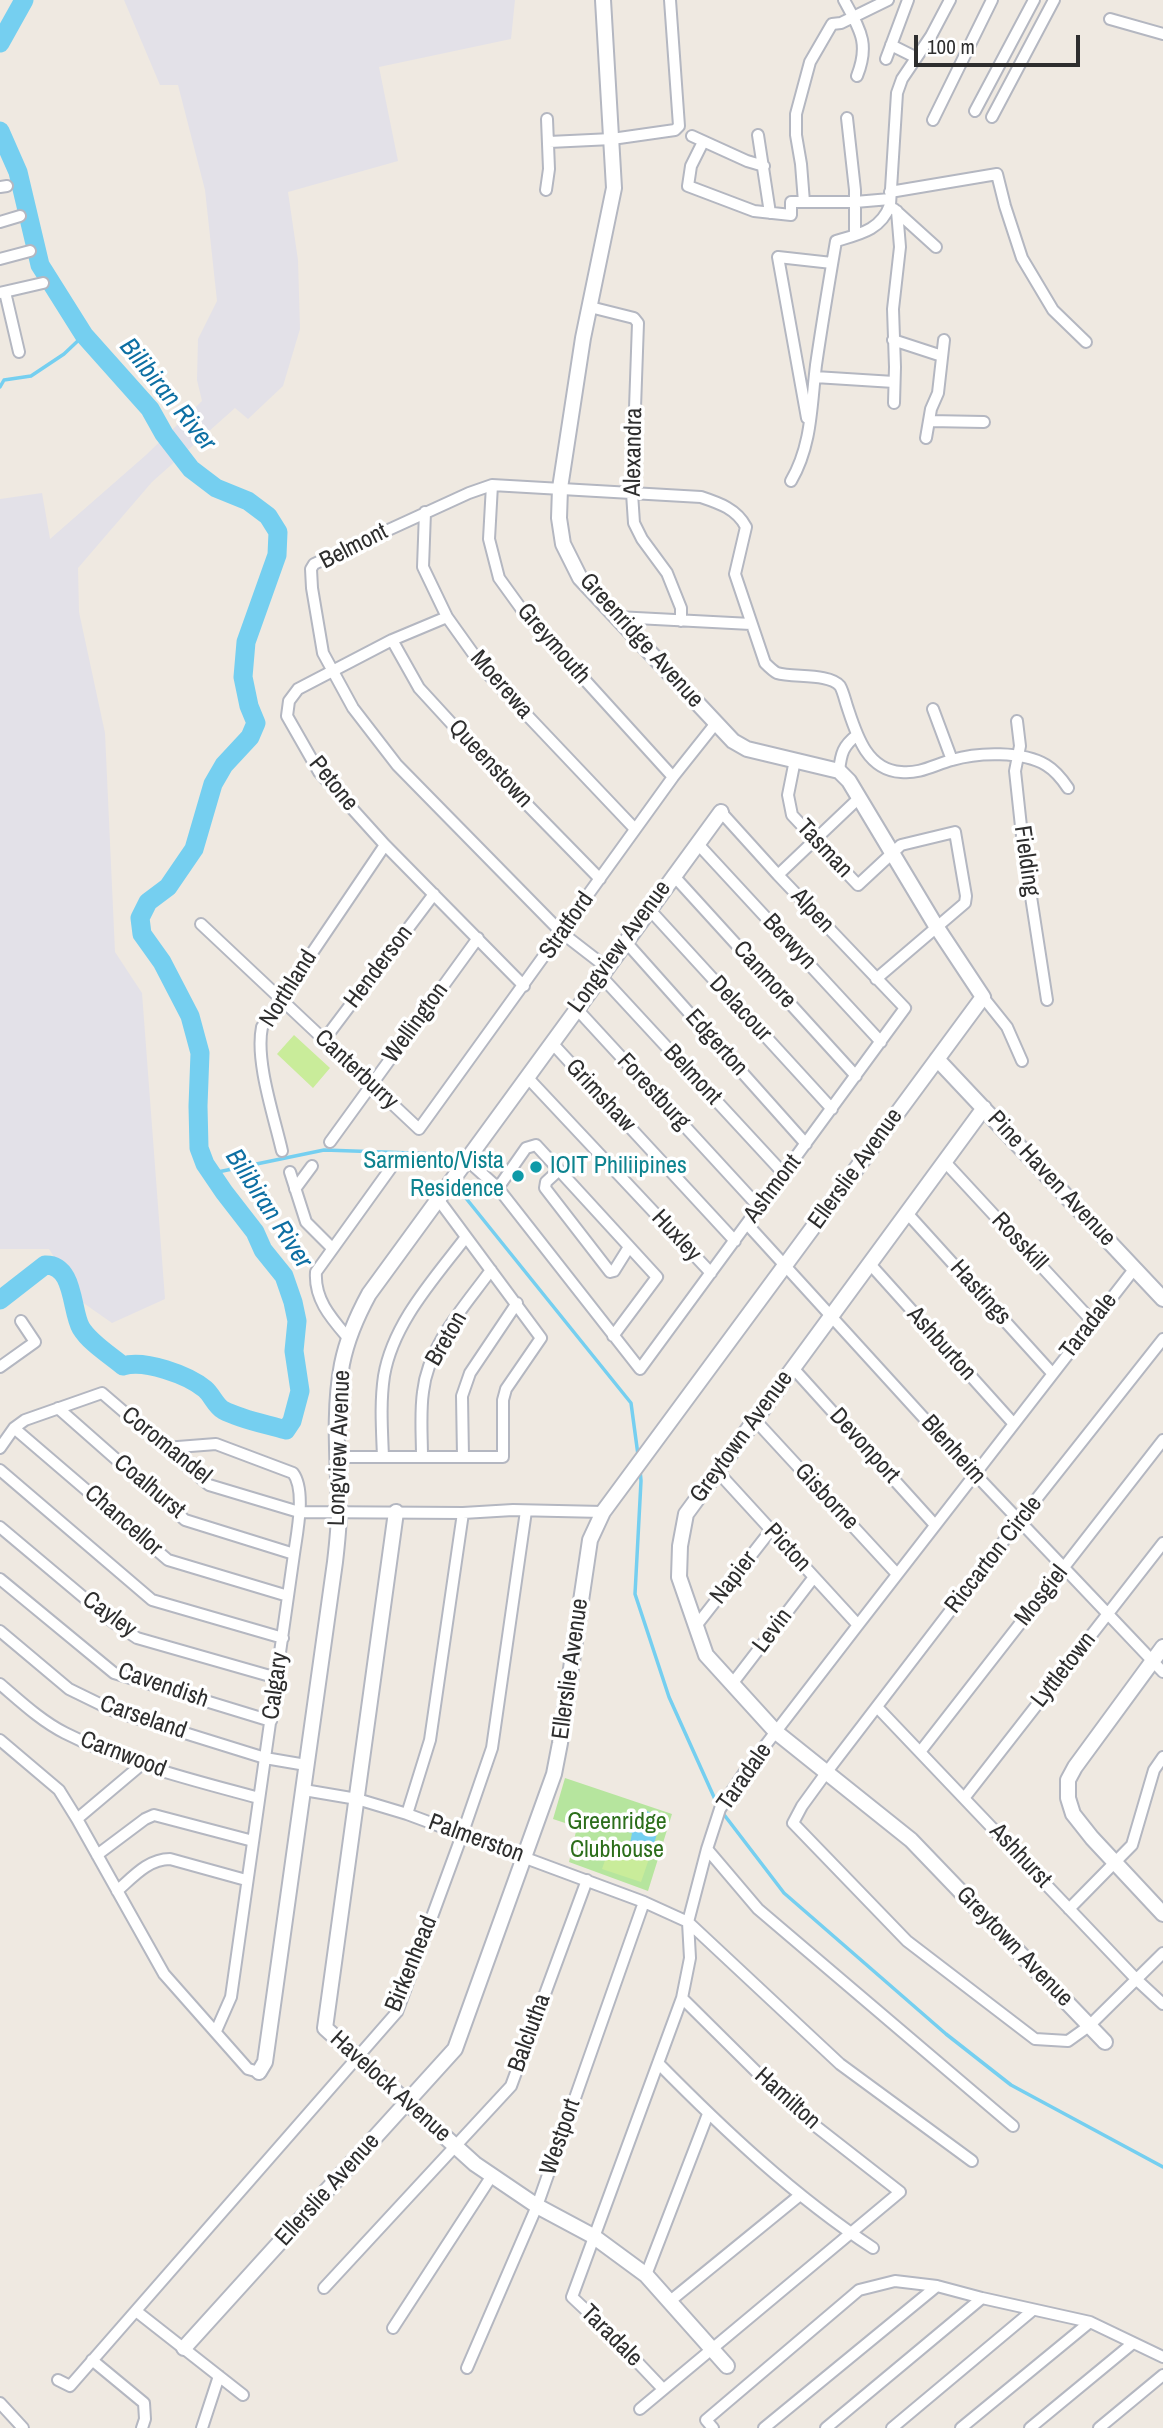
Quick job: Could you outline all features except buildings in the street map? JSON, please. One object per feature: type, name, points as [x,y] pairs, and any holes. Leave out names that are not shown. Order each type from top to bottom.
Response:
[{"type":"street","name":"Greenridge Avenue","points":[[603,0],[614,188],[590,307],[560,488],[559,518],[563,544],[580,578],[733,741],[747,749],[839,771]]},
{"type":"street","points":[[549,142],[668,133],[679,126],[670,0]]},
{"type":"street","points":[[844,0],[864,46],[864,59],[857,76]]},
{"type":"street","points":[[804,202],[796,114],[810,62],[832,24],[888,0]]},
{"type":"street","points":[[886,59],[907,2],[894,0]]},
{"type":"street","points":[[894,403],[892,309],[900,247],[892,202],[897,93],[915,57],[931,36],[950,0]]},
{"type":"street","points":[[933,120],[992,0]]},
{"type":"street","points":[[975,111],[1034,0]]},
{"type":"street","points":[[992,117],[1054,0]]},
{"type":"street","points":[[1110,19],[1163,34]]},
{"type":"street","points":[[891,45],[915,57]]},
{"type":"street","points":[[847,117],[855,202],[855,235]]},
{"type":"street","points":[[546,190],[549,169],[547,119]]},
{"type":"street","points":[[692,135],[747,161],[764,166]]},
{"type":"street","points":[[758,135],[770,213]]},
{"type":"street","points":[[703,142],[691,166],[688,186],[754,211],[770,213],[790,215],[791,202],[892,202],[997,174],[1022,258],[1053,310],[1086,342]]},
{"type":"street","points":[[791,481],[801,464],[809,432],[836,241],[869,231],[879,224],[892,202]]},
{"type":"street","points":[[892,202],[936,247]]},
{"type":"street","points":[[0,222],[20,216]]},
{"type":"street","points":[[0,259],[30,251]]},
{"type":"street","points":[[809,432],[778,257],[832,264]]},
{"type":"street","points":[[19,352],[3,293],[43,283]]},
{"type":"street","name":"Alexandra","points":[[590,307],[634,318],[638,323],[632,493],[634,523],[642,539],[667,573],[681,608],[681,621]]},
{"type":"street","points":[[893,340],[942,356]]},
{"type":"street","points":[[926,438],[931,409],[938,393],[944,340]]},
{"type":"street","points":[[815,377],[894,383]]},
{"type":"street","points":[[929,421],[984,422]]},
{"type":"street","name":"Belmont","points":[[751,624],[735,574],[746,527],[742,519],[724,505],[701,497],[492,485],[425,512],[314,564],[311,569],[323,653],[353,708],[397,765],[562,933],[603,971],[784,1174]]},
{"type":"street","name":"Greymouth","points":[[492,485],[489,539],[499,578],[525,614],[673,777]]},
{"type":"street","name":"Moerewa","points":[[425,512],[423,567],[447,617],[487,673],[635,829]]},
{"type":"street","name":"Petone","points":[[447,617],[392,640],[298,689],[289,701],[286,716],[319,772],[385,845],[524,986]]},
{"type":"street","points":[[617,617],[751,624],[765,663],[777,673],[831,680],[840,686],[863,748],[873,760],[898,772],[930,769],[952,760],[981,754],[1017,757],[1033,759],[1046,765],[1059,775],[1068,789]]},
{"type":"street","name":"Queenstown","points":[[392,640],[419,688],[508,785],[600,879]]},
{"type":"street","points":[[933,709],[952,760]]},
{"type":"street","name":"Fielding","points":[[1017,721],[1020,746],[1015,771],[1023,845],[1047,1000]]},
{"type":"street","name":"Stratford","points":[[419,1129],[673,777],[716,723]]},
{"type":"street","points":[[857,735],[845,744],[841,752],[839,771],[849,781],[936,926],[983,997],[1007,1027],[1022,1061]]},
{"type":"street","name":"Tasman","points":[[795,760],[788,795],[792,815],[858,885],[901,845],[955,831],[965,903],[876,979]]},
{"type":"street","points":[[778,875],[859,799]]},
{"type":"street","name":"Longview Avenue","points":[[258,2072],[265,2062],[335,1562],[339,1511],[337,1457],[342,1365],[349,1339],[369,1294],[721,812]]},
{"type":"street","name":"Alpen","points":[[721,812],[905,1008]]},
{"type":"street","name":"Berwyn","points":[[697,843],[881,1042]]},
{"type":"street","name":"Northland","points":[[282,1151],[261,1062],[261,1027],[385,845]]},
{"type":"street","name":"Canmore","points":[[673,875],[856,1076]]},
{"type":"street","name":"Henderson","points":[[324,1041],[434,894]]},
{"type":"street","name":"Delacour","points":[[649,909],[832,1109]]},
{"type":"street","name":"Canterburry","points":[[201,924],[419,1129]]},
{"type":"street","name":"Wellington","points":[[330,1142],[478,938]]},
{"type":"street","name":"Edgerton","points":[[625,941],[806,1144]]},
{"type":"street","name":"Ellerslie Avenue","points":[[184,2348],[455,2049],[554,1774],[590,1540],[603,1512],[983,997]]},
{"type":"street","name":"Forestburg","points":[[576,1008],[759,1207]]},
{"type":"street","name":"Ashmont","points":[[612,1336],[640,1369],[905,1008]]},
{"type":"street","name":"Grimshaw","points":[[552,1043],[734,1241]]},
{"type":"street","name":"Pine Haven Avenue","points":[[937,1059],[1163,1299]]},
{"type":"street","name":"Huxley","points":[[527,1077],[711,1273]]},
{"type":"street","name":"Greytown Avenue","points":[[984,1108],[686,1514],[680,1546],[679,1577],[706,1655],[732,1684],[776,1732],[911,1840],[1105,2042]]},
{"type":"street","points":[[467,1160],[498,1188],[612,1336],[656,1277],[536,1145],[526,1148],[498,1188]]},
{"type":"street","name":"Rosskill","points":[[945,1162],[1092,1321]]},
{"type":"street","points":[[349,1339],[324,1309],[315,1280],[316,1272],[393,1165]]},
{"type":"street","points":[[295,1189],[312,1166]]},
{"type":"street","points":[[559,1170],[546,1182],[545,1188],[610,1272],[614,1271],[629,1247]]},
{"type":"street","points":[[290,1172],[306,1222],[332,1248]]},
{"type":"street","points":[[337,1457],[503,1457],[503,1400],[506,1389],[541,1338],[438,1199]]},
{"type":"street","name":"Hastings","points":[[907,1213],[1052,1373]]},
{"type":"street","name":"Blenheim","points":[[747,1224],[974,1473],[1158,1666]]},
{"type":"street","points":[[383,1457],[381,1410],[384,1376],[390,1354],[404,1323],[466,1237]]},
{"type":"street","name":"Ashburton","points":[[870,1264],[1013,1423]]},
{"type":"street","name":"Taradale","points":[[663,2389],[572,2297],[682,1998],[690,1958],[688,1922],[720,1809],[974,1473],[1135,1268]]},
{"type":"street","name":"Breton","points":[[422,1457],[423,1392],[433,1356],[445,1334],[491,1270]]},
{"type":"street","points":[[463,1457],[462,1396],[470,1373],[516,1303]]},
{"type":"street","points":[[0,1367],[35,1342],[21,1321]]},
{"type":"street","name":"Riccarton Circle","points":[[826,1773],[1019,1521],[1163,1339]]},
{"type":"street","name":"Devonport","points":[[793,1368],[935,1525]]},
{"type":"street","name":"Coromandel","points":[[0,1448],[14,1428],[25,1420],[102,1393],[209,1485],[299,1512],[603,1512]]},
{"type":"street","name":"Coalhurst","points":[[58,1408],[185,1520],[294,1554]]},
{"type":"street","name":"Gisborne","points":[[755,1420],[897,1574]]},
{"type":"street","name":"Chancellor","points":[[14,1428],[168,1560],[288,1596]]},
{"type":"street","name":"Mosgiel","points":[[920,1752],[1163,1440]]},
{"type":"street","name":"Calgary","points":[[165,1448],[216,1444],[293,1473],[299,1480],[299,1512],[294,1554],[246,1880],[232,1997],[216,2031]]},
{"type":"street","points":[[0,1470],[152,1600],[283,1638]]},
{"type":"street","name":"Picton","points":[[717,1471],[858,1625]]},
{"type":"street","name":"Birkenhead","points":[[58,2380],[70,2386],[397,2012],[463,1835],[492,1748],[526,1511]]},
{"type":"street","name":"Havelock Avenue","points":[[396,1512],[325,2028],[491,2176],[537,2206],[593,2236],[646,2275],[727,2366]]},
{"type":"street","points":[[407,1814],[430,1740],[463,1513]]},
{"type":"street","name":"Cayley","points":[[0,1527],[113,1622],[137,1637],[277,1678]]},
{"type":"street","name":"Napier","points":[[696,1626],[771,1530]]},
{"type":"street","name":"Lyttletown","points":[[965,1797],[1163,1543]]},
{"type":"street","name":"Levin","points":[[732,1684],[814,1577]]},
{"type":"street","name":"Cavendish","points":[[0,1579],[114,1673],[271,1721]]},
{"type":"street","name":"Carseland","points":[[0,1631],[69,1689],[114,1711],[265,1758],[306,1765]]},
{"type":"street","points":[[1163,1647],[1158,1666],[1086,1750],[1068,1780],[1068,1798],[1073,1814],[1163,1914]]},
{"type":"street","name":"Carnwood","points":[[0,1684],[63,1732],[141,1765],[259,1798]]},
{"type":"street","name":"Ashhurst","points":[[877,1707],[1163,2004]]},
{"type":"street","points":[[0,1740],[59,1790],[164,1974],[248,2069],[258,2072]]},
{"type":"street","points":[[1069,1909],[1132,1844],[1154,1770],[1163,1757]]},
{"type":"street","points":[[77,1819],[141,1765]]},
{"type":"street","points":[[826,1773],[802,1806],[793,1824],[907,1941],[1035,2039],[1068,2041],[1089,2026],[1163,1953]]},
{"type":"street","name":"Palmerston","points":[[304,1790],[357,1799],[407,1814],[587,1880],[688,1922],[840,2064],[972,2161]]},
{"type":"street","points":[[97,1855],[154,1815],[253,1841]]},
{"type":"street","points":[[707,1849],[758,1909],[1013,2126]]},
{"type":"street","points":[[117,1891],[150,1863],[170,1858],[246,1880]]},
{"type":"street","name":"Balclutha","points":[[324,2288],[511,2086],[587,1880]]},
{"type":"street","name":"Westport","points":[[467,2368],[537,2206],[644,1902]]},
{"type":"street","name":"Hamilton","points":[[682,1998],[795,2110],[900,2192],[851,2233]]},
{"type":"street","points":[[658,2063],[708,2114],[800,2195],[873,2248]]},
{"type":"street","points":[[646,2275],[708,2114]]},
{"type":"street","points":[[393,2328],[491,2176]]},
{"type":"street","points":[[670,2301],[800,2195]]},
{"type":"street","points":[[640,2409],[851,2233]]},
{"type":"street","points":[[713,2428],[706,2420],[859,2290],[895,2281],[937,2286],[1090,2322],[1163,2357]]},
{"type":"street","points":[[764,2428],[937,2286]]},
{"type":"street","points":[[826,2428],[982,2298]]},
{"type":"street","points":[[892,2428],[1033,2310]]},
{"type":"street","points":[[136,2311],[243,2395]]},
{"type":"street","points":[[961,2428],[1090,2322]]},
{"type":"street","points":[[1030,2428],[1133,2343]]},
{"type":"street","points":[[92,2360],[144,2403],[145,2419],[142,2428]]},
{"type":"street","points":[[1099,2428],[1163,2375]]},
{"type":"street","points":[[202,2428],[219,2376]]},
{"type":"street","points":[[0,2403],[23,2428]]},
{"type":"shaded area","points":[[124,0],[515,0],[511,39],[379,67],[398,161],[288,192],[298,260],[300,329],[283,386],[248,419],[235,408],[152,482],[78,568],[79,612],[105,733],[115,952],[142,993],[165,1299],[112,1323],[82,1302],[49,1249],[0,1249],[0,499],[42,493],[50,539],[146,455],[202,401],[197,380],[198,339],[217,301],[205,190],[178,85],[160,85]]},
{"type":"green space","points":[[294,1035],[330,1068],[313,1088],[277,1054]]},
{"type":"green space","name":"Greenridge Clubhouse","points":[[565,1778],[672,1814],[648,1891],[569,1862],[577,1827],[553,1819]]},
{"type":"green space","points":[[611,1843],[650,1856],[641,1882],[602,1869]]},
{"type":"water","points":[[640,1809],[662,1816],[652,1851],[630,1844],[632,1833],[624,1831],[628,1818],[636,1821]]},
{"type":"waterway","name":"Bilibiran River","points":[[0,43],[24,0]]},
{"type":"waterway","name":"Bilibiran River","points":[[0,131],[18,172],[40,265],[84,335],[150,409],[164,434],[191,469],[216,488],[248,501],[268,516],[278,532],[277,555],[246,642],[243,677],[249,706],[256,723],[250,737],[224,765],[213,784],[194,849],[168,887],[148,902],[140,918],[142,934],[162,962],[190,1016],[200,1053],[199,1148],[205,1164],[255,1232],[263,1250],[284,1276],[293,1302],[297,1321],[294,1351],[300,1391],[292,1421],[286,1430],[246,1419],[223,1410],[205,1389],[177,1374],[142,1365],[123,1366],[95,1344],[81,1328],[67,1280],[55,1267],[45,1265],[0,1300]]},
{"type":"waterway","points":[[0,387],[4,380],[31,376],[64,354],[84,335]]},
{"type":"waterway","points":[[213,1173],[324,1150],[440,1154],[452,1174]]},
{"type":"waterway","points":[[455,1181],[465,1197],[631,1403],[638,1455]]},
{"type":"waterway","points":[[640,1469],[635,1594],[669,1697],[718,1806]]},
{"type":"waterway","points":[[722,1812],[784,1893],[946,2034],[1011,2085],[1163,2167]]},
{"type":"place","name":"IOIT Philiipines","points":[[536,1167]]},
{"type":"place","name":"Sarmiento/Vista Residence","points":[[518,1176]]}]
